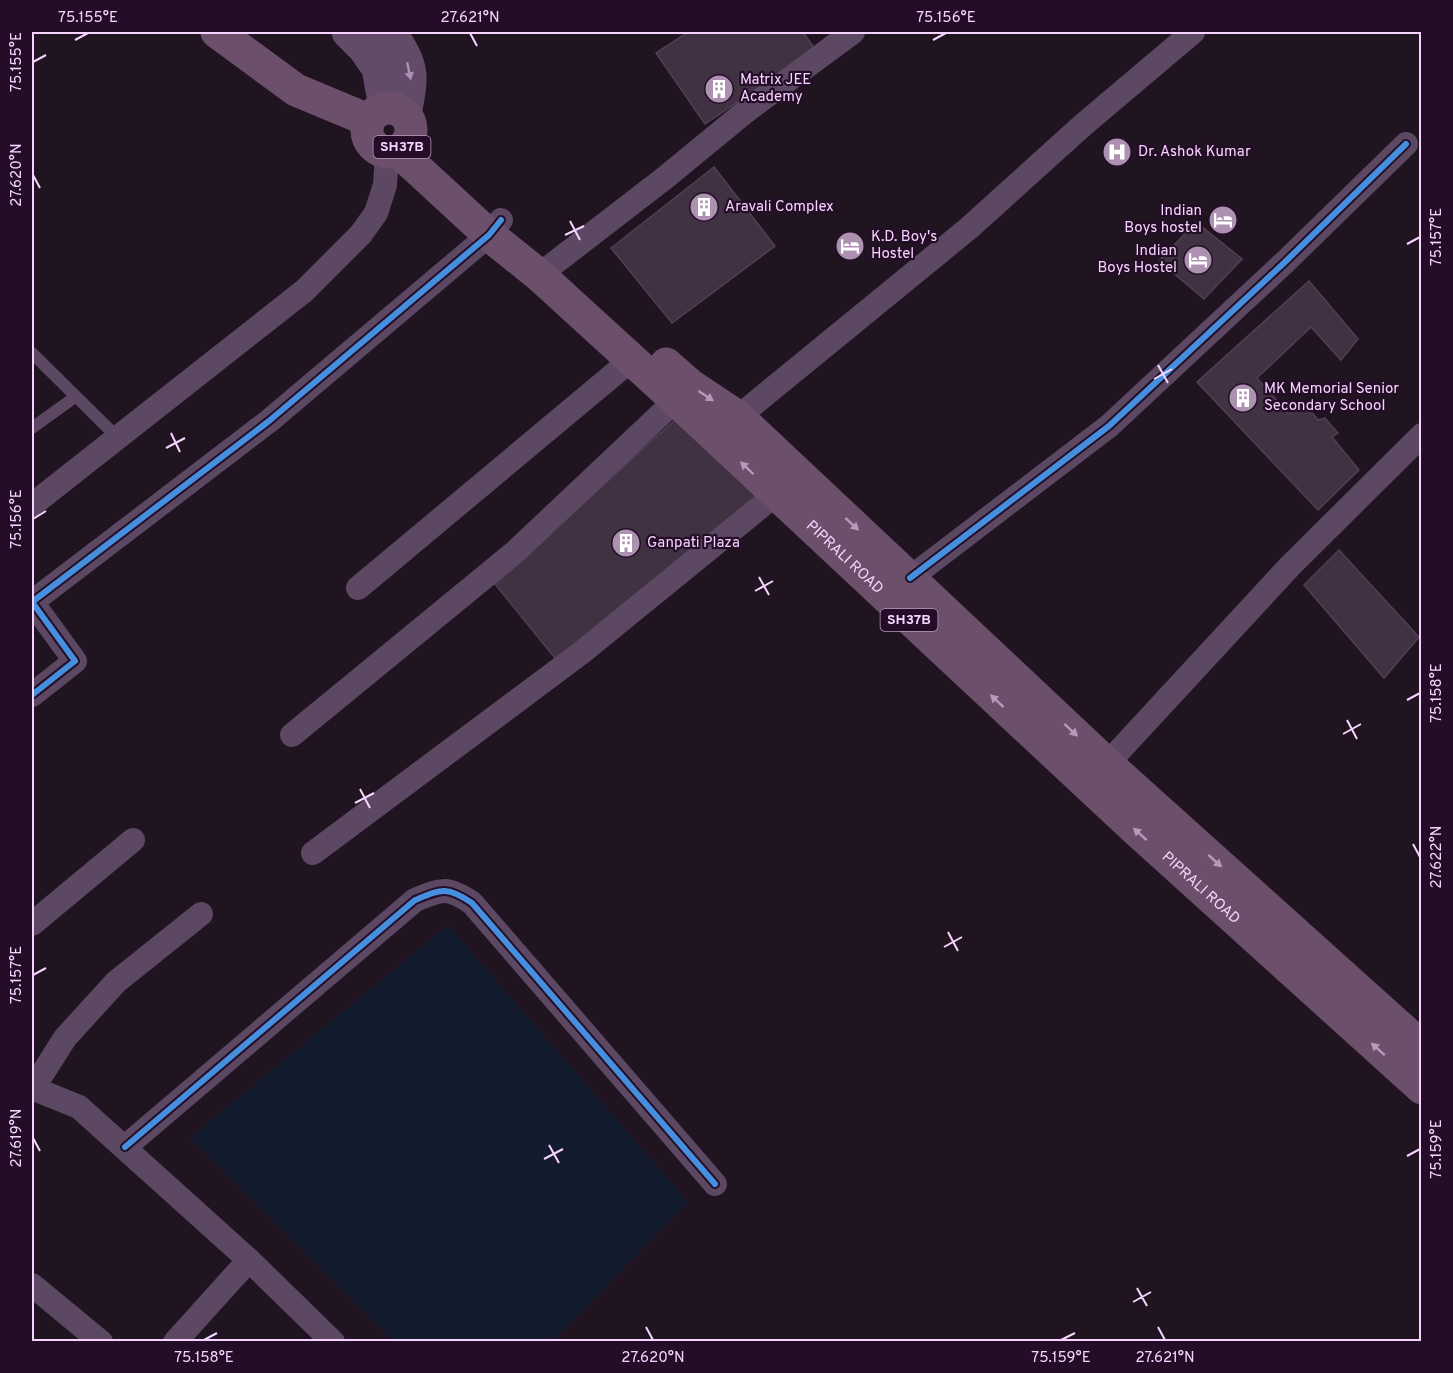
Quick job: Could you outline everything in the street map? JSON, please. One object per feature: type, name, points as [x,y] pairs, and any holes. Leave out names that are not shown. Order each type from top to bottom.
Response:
[{"type":"main road","name":"SH37B","points":[[217,32],[296,90],[393,130]]},
{"type":"main road","points":[[393,130],[495,227],[690,385],[738,417],[1107,764],[1422,1047]]},
{"type":"main road","name":"PIPRALI ROAD","points":[[547,268],[631,360],[775,495],[1133,827],[1422,1088]]},
{"type":"street","points":[[348,32],[364,48],[378,68],[393,130]]},
{"type":"street","points":[[32,505],[304,291],[361,234],[376,213],[385,185],[393,130],[412,77],[406,56],[390,32]]},
{"type":"street","points":[[547,268],[666,177],[745,112],[853,32]]},
{"type":"street","points":[[738,417],[969,228],[1083,125],[1193,32]]},
{"type":"street","points":[[910,578],[1109,426],[1285,262],[1406,144]]},
{"type":"street","points":[[32,695],[75,660],[32,602],[269,421],[495,227]]},
{"type":"street","points":[[358,588],[631,360]]},
{"type":"street","points":[[292,735],[515,552],[676,400]]},
{"type":"street","points":[[1107,764],[1290,566],[1422,435]]},
{"type":"street","points":[[313,853],[581,653],[775,495]]},
{"type":"street","points":[[32,924],[133,840]]},
{"type":"street","points":[[125,1147],[415,900],[437,891],[455,892],[472,903],[715,1184]]},
{"type":"street","points":[[201,914],[116,982],[65,1038],[32,1089],[79,1107],[249,1260],[333,1341]]},
{"type":"street","points":[[175,1341],[249,1260]]},
{"type":"street","points":[[32,1285],[101,1341]]},
{"type":"lane","points":[[32,353],[118,438]]},
{"type":"lane","points":[[32,428],[75,397]]},
{"type":"shaded area","points":[[448,925],[688,1202],[553,1341],[393,1341],[190,1138]]},
{"type":"building","name":"Matrix JEE Academy","points":[[688,32],[803,32],[815,49],[705,124],[656,53]]},
{"type":"building","name":"Aravali Complex","points":[[714,167],[775,246],[672,323],[611,248]]},
{"type":"building","name":"Indian Boys Hostel","points":[[1196,222],[1242,259],[1204,299],[1159,261]]},
{"type":"building","name":"MK Memorial Senior Secondary School","points":[[1309,281],[1358,339],[1341,360],[1311,327],[1257,378],[1289,414],[1305,404],[1318,420],[1325,418],[1338,433],[1332,437],[1359,470],[1318,510],[1197,382]]},
{"type":"building","name":"Ganpati Plaza","points":[[678,417],[766,502],[558,662],[495,584]]},
{"type":"building","points":[[1339,550],[1419,637],[1384,678],[1304,585]]},
{"type":"cycle path","points":[[910,578],[1109,426],[1285,262],[1406,144]]},
{"type":"cycle path","points":[[32,695],[75,661],[32,602],[269,421],[489,235],[501,220]]},
{"type":"cycle path","points":[[125,1147],[415,900],[444,891],[456,894],[472,903],[715,1184]]},
{"type":"place","name":"Matrix JEE Academy","points":[[719,89]]},
{"type":"place","name":"Dr. Ashok Kumar","points":[[1117,152]]},
{"type":"place","name":"Aravali Complex","points":[[704,207]]},
{"type":"place","name":"Indian Boys hostel","points":[[1223,220]]},
{"type":"place","name":"K.D. Boy's Hostel","points":[[850,246]]},
{"type":"place","name":"Indian Boys Hostel","points":[[1198,260]]},
{"type":"place","name":"MK Memorial Senior Secondary School","points":[[1243,398]]},
{"type":"place","name":"Ganpati Plaza","points":[[626,543]]}]
